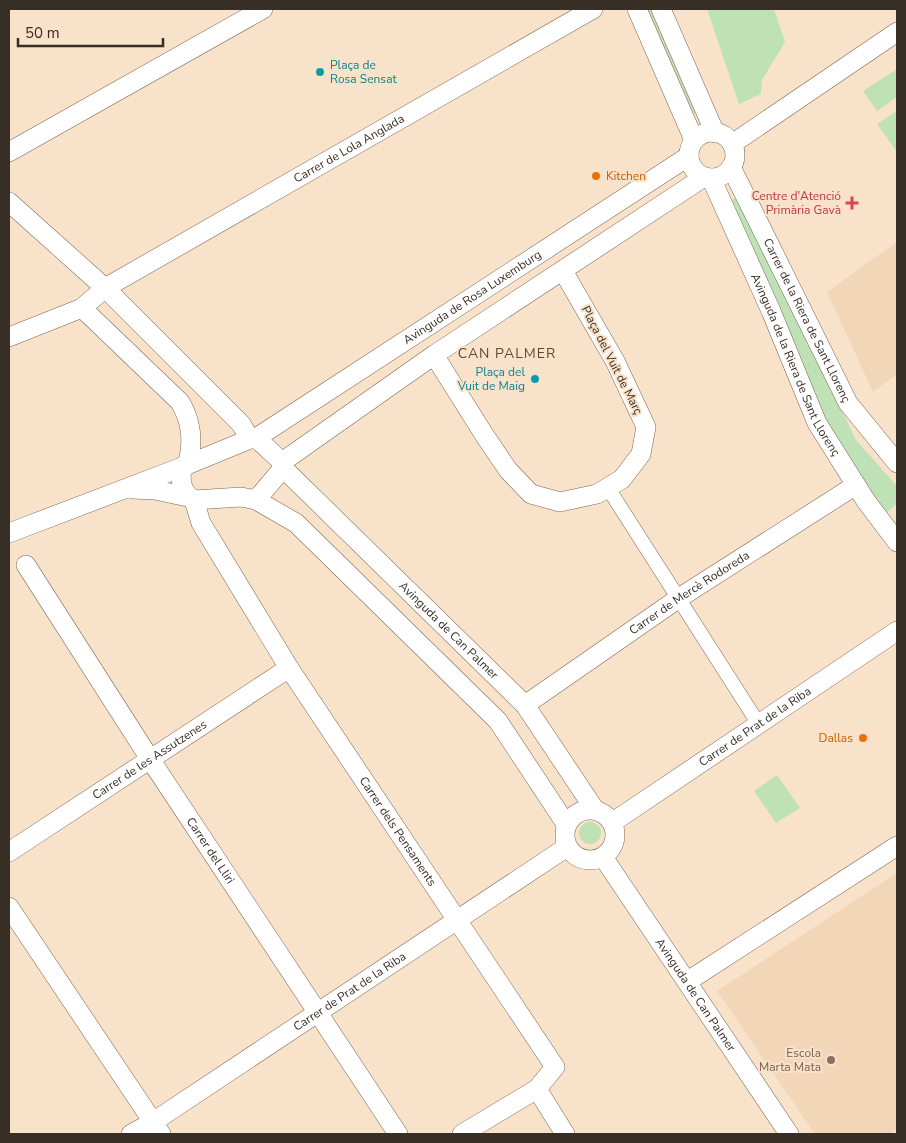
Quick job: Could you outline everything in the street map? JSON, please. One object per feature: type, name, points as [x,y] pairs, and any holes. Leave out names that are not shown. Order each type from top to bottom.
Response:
[{"type":"street","points":[[9,152],[263,9]]},
{"type":"street","name":"Carrer de Lola Anglada","points":[[105,288],[593,9]]},
{"type":"street","points":[[637,9],[692,148],[692,168],[707,178]]},
{"type":"street","points":[[661,9],[715,133]]},
{"type":"street","points":[[732,144],[897,32]]},
{"type":"street","points":[[256,500],[283,465],[434,355],[707,178],[720,177],[731,167],[735,156],[732,144],[728,139],[715,133],[700,135],[692,148]]},
{"type":"street","name":"Avinguda de Rosa Luxemburg","points":[[9,533],[184,466],[253,433],[692,148]]},
{"type":"street","name":"Carrer de la Riera de Sant Llorenç","points":[[731,167],[848,403],[897,463]]},
{"type":"street","name":"Avinguda de la Riera de Sant Llorenç","points":[[707,178],[771,311],[817,423],[856,486],[897,542]]},
{"type":"street","points":[[9,202],[105,288],[253,433]]},
{"type":"street","name":"Plaça del Vuit de Març","points":[[434,355],[508,470],[531,494],[560,502],[597,494],[622,480],[641,454],[646,427],[615,361],[563,271]]},
{"type":"street","points":[[9,337],[82,308],[105,288]]},
{"type":"street","points":[[82,308],[180,402],[190,422],[191,434],[184,466]]},
{"type":"street","name":"Avinguda de Can Palmer","points":[[253,433],[524,705],[596,810]]},
{"type":"street","name":"Carrer dels Pensaments","points":[[184,466],[182,487],[184,497],[288,668],[555,1067],[536,1089]]},
{"type":"street","name":"Carrer de Mercè Rodoreda","points":[[524,705],[679,598],[856,486]]},
{"type":"street","points":[[124,489],[142,488],[184,497],[241,497],[256,500],[296,523],[498,721],[566,824]]},
{"type":"street","points":[[608,488],[758,723]]},
{"type":"street","name":"Carrer del Lliri","points":[[26,565],[150,759],[398,1134]]},
{"type":"street","name":"Carrer de Prat de la Riba","points":[[613,822],[897,631]]},
{"type":"street","name":"Carrer de les Assutzenes","points":[[9,852],[288,668]]},
{"type":"street","points":[[596,810],[608,816],[613,822],[616,838],[609,852],[603,856],[587,860],[572,853],[568,847],[565,832],[566,824],[578,812],[596,810]]},
{"type":"street","points":[[688,981],[897,846]]},
{"type":"street","name":"Carrer de Prat de la Riba","points":[[131,1134],[157,1128],[318,1013],[568,847]]},
{"type":"street","name":"Avinguda de Can Palmer","points":[[603,856],[789,1134]]},
{"type":"street","points":[[9,907],[157,1128]]},
{"type":"street","points":[[462,1134],[536,1089],[565,1134]]},
{"type":"shaded area","points":[[897,242],[897,374],[873,392],[827,292]]},
{"type":"shaded area","name":"Escola Marta Mata","points":[[897,873],[897,1128],[889,1134],[815,1134],[717,991]]},
{"type":"green space","points":[[644,9],[656,9],[699,111],[689,115]]},
{"type":"green space","points":[[707,9],[774,9],[785,42],[762,80],[761,94],[739,104]]},
{"type":"green space","points":[[897,69],[897,97],[877,111],[863,91]]},
{"type":"green space","points":[[897,111],[897,152],[877,124]]},
{"type":"green space","points":[[740,196],[856,440],[897,486],[897,503],[887,513],[836,448],[729,201]]},
{"type":"green space","points":[[777,775],[800,808],[776,823],[754,791]]},
{"type":"green space","points":[[590,822],[598,825],[601,833],[598,841],[590,844],[582,841],[579,833],[582,825]]},
{"type":"place","name":"Plaça de Rosa Sensat","points":[[320,72]]},
{"type":"place","name":"Kitchen","points":[[596,176]]},
{"type":"place","name":"Centre d'Atenció Primària Gavà","points":[[852,203]]},
{"type":"place","name":"Plaça del Vuit de Maig","points":[[535,379]]},
{"type":"place","name":"Dallas","points":[[863,738]]},
{"type":"place","name":"Escola Marta Mata","points":[[831,1060]]},
{"type":"district","name":"CAN PALMER","points":[[507,353]]}]
